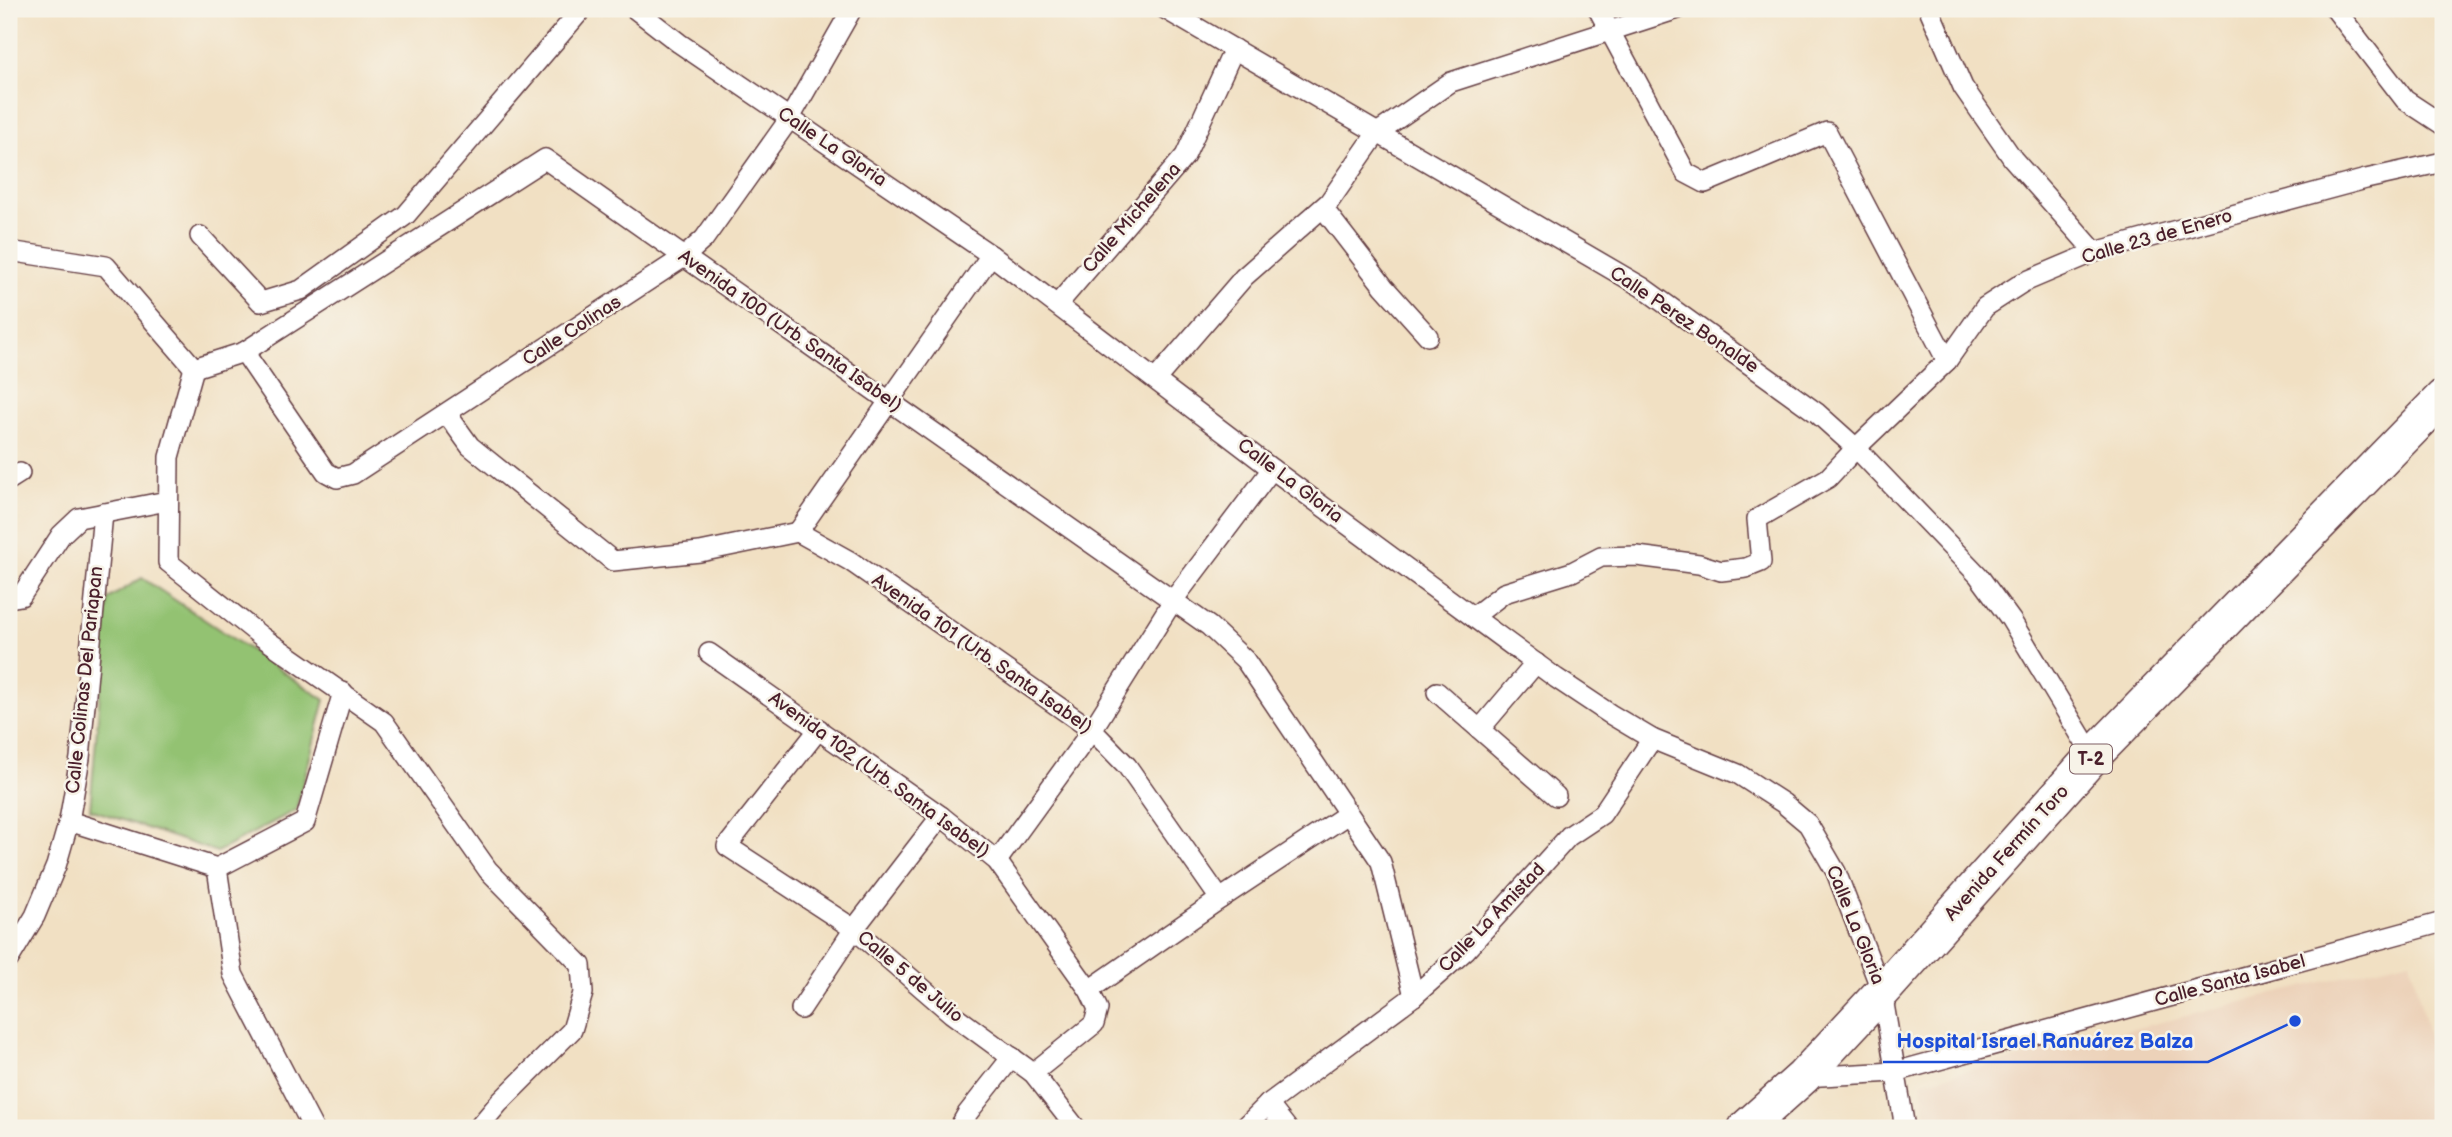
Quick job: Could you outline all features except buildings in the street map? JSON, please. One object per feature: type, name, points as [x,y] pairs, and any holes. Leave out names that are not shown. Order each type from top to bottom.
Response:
[{"type":"highway","name":"Avenida Fermín Toro","points":[[1746,1128],[1803,1077],[2093,756],[2443,397]]},
{"type":"street","points":[[200,236],[261,302],[301,290],[406,215],[582,9]]},
{"type":"street","name":"Calle La Gloria","points":[[635,9],[679,43],[990,255],[1272,469],[1536,663],[1610,714],[1653,739],[1738,774],[1783,803],[1808,824],[1836,872],[1882,992],[1905,1128]]},
{"type":"street","name":"Calle Colinas","points":[[244,352],[326,472],[337,478],[353,474],[684,257],[704,239],[790,118],[852,9]]},
{"type":"street","name":"Calle Perez Bonalde","points":[[1165,9],[1642,287],[1817,412],[1856,448],[1978,575],[2011,620],[2093,756]]},
{"type":"street","points":[[1598,9],[1686,173],[1705,183],[1827,132],[1947,362]]},
{"type":"street","points":[[1156,379],[1244,276],[1329,202],[1377,133],[1451,82],[1678,9]]},
{"type":"street","points":[[1929,9],[1963,87],[2013,159],[2095,252]]},
{"type":"street","points":[[2335,9],[2405,100],[2443,124]]},
{"type":"street","name":"Calle Michelena","points":[[1057,305],[1185,156],[1234,49]]},
{"type":"street","name":"Avenida 100 (Urb. Santa Isabel)","points":[[194,368],[244,352],[545,159],[1209,625],[1245,660],[1381,862],[1414,996]]},
{"type":"street","name":"Calle 23 de Enero","points":[[1473,617],[1504,593],[1572,572],[1601,557],[1637,556],[1699,564],[1721,571],[1746,568],[1761,562],[1757,519],[1828,478],[1947,362],[1985,307],[2022,283],[2095,252],[2366,179],[2443,162]]},
{"type":"street","points":[[1323,208],[1384,287],[1428,336]]},
{"type":"street","points":[[9,251],[106,266],[194,368],[169,457],[168,562],[262,637],[384,722],[488,870],[580,965],[583,993],[572,1030],[499,1103],[478,1128]]},
{"type":"street","points":[[447,414],[470,446],[613,561],[700,552],[798,532],[990,255]]},
{"type":"street","points":[[997,861],[1092,730],[1174,600],[1272,469]]},
{"type":"street","points":[[9,598],[21,596],[61,536],[79,518],[167,501]]},
{"type":"street","name":"Calle Colinas Del Pariapan","points":[[9,959],[40,904],[56,866],[69,821],[80,758],[103,513]]},
{"type":"street","name":"Avenida 101 (Urb. Santa Isabel)","points":[[798,532],[850,561],[1092,730],[1128,766],[1220,899]]},
{"type":"street","name":"Avenida 102 (Urb. Santa Isabel)","points":[[709,653],[941,816],[997,861],[1089,990],[1098,1009],[1094,1024],[1033,1073]]},
{"type":"street","points":[[1480,729],[1536,663]]},
{"type":"street","points":[[69,821],[217,868],[305,822],[343,692]]},
{"type":"street","points":[[1437,692],[1556,796]]},
{"type":"street","name":"Calle 5 de Julio","points":[[819,729],[727,846],[854,929],[951,1013],[1033,1073],[1076,1128]]},
{"type":"street","name":"Calle La Amistad","points":[[1244,1128],[1268,1104],[1414,996],[1466,950],[1569,836],[1602,814],[1653,739]]},
{"type":"street","points":[[1089,990],[1348,814]]},
{"type":"street","points":[[801,1009],[854,929],[941,816]]},
{"type":"street","points":[[217,868],[233,974],[313,1128]]},
{"type":"street","name":"Calle Santa Isabel","points":[[1803,1077],[1895,1072],[2443,922]]},
{"type":"street","points":[[959,1128],[1012,1058]]},
{"type":"street","points":[[1268,1104],[1287,1128]]},
{"type":"shaded area","points":[[2410,960],[2443,1097],[2443,1128],[1927,1128],[1922,1082]]},
{"type":"green space","points":[[142,578],[325,700],[296,810],[217,852],[90,809],[108,599]]},
{"type":"place","name":"Hospital Israel Ranuárez Balza","points":[[2295,1021]]}]
